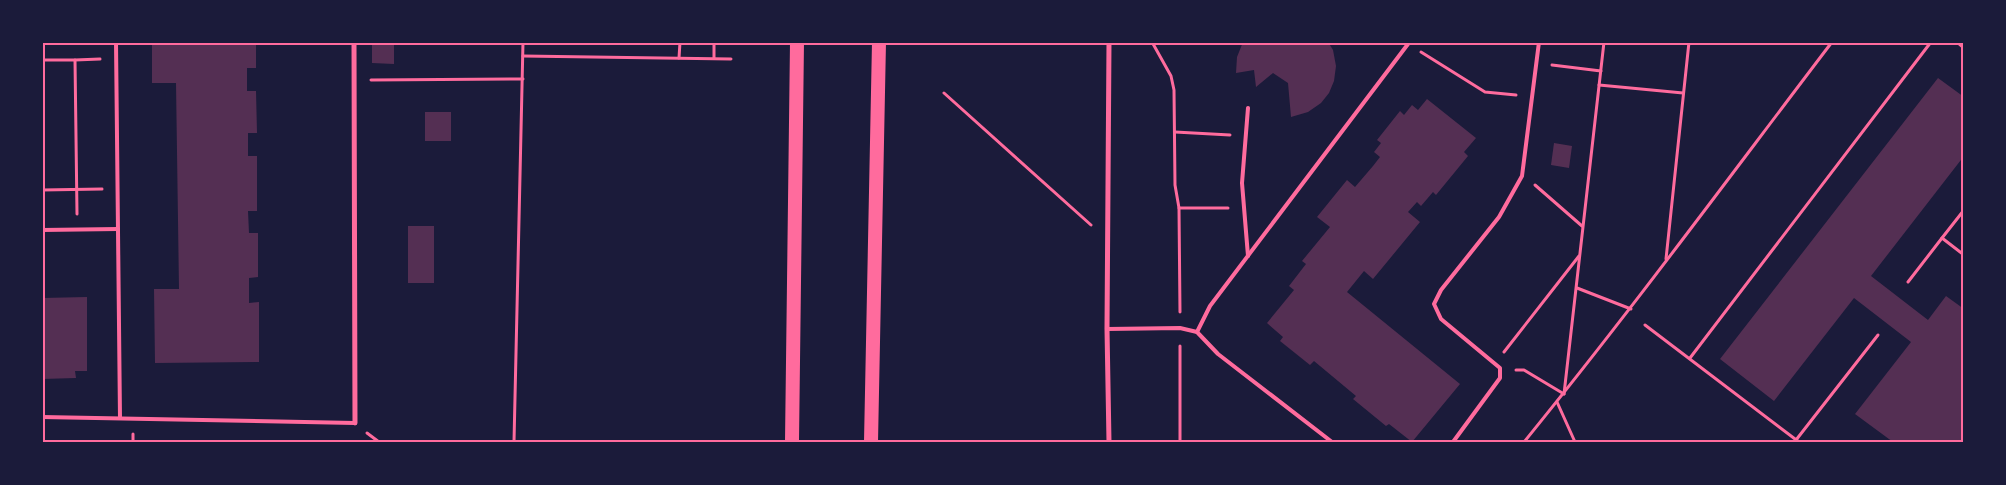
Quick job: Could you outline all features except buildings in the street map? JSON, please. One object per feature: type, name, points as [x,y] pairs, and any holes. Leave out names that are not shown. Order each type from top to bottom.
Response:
[{"type":"highway","points":[[792,442],[796,42]]},
{"type":"highway","points":[[871,442],[879,42]]},
{"type":"street","points":[[354,42],[355,423]]},
{"type":"street","points":[[1109,42],[1108,329],[1110,442]]},
{"type":"lane","points":[[116,42],[120,418]]},
{"type":"lane","points":[[1453,442],[1500,378],[1500,368],[1441,319],[1434,304],[1441,290],[1499,217],[1522,176],[1539,42]]},
{"type":"lane","points":[[1197,332],[1210,306],[1407,43]]},
{"type":"lane","points":[[1248,108],[1242,183],[1248,256]]},
{"type":"lane","points":[[42,230],[118,229]]},
{"type":"lane","points":[[1108,329],[1180,328],[1197,332],[1218,354],[1332,442]]},
{"type":"lane","points":[[42,418],[355,423]]},
{"type":"path","points":[[514,442],[523,42]]},
{"type":"path","points":[[680,42],[680,58]]},
{"type":"path","points":[[714,42],[714,58]]},
{"type":"path","points":[[1152,42],[1172,76],[1174,90],[1175,185],[1179,208],[1180,442]]},
{"type":"path","points":[[1564,394],[1604,42]]},
{"type":"path","points":[[1666,260],[1689,42]]},
{"type":"path","points":[[1524,442],[1631,309],[1666,260],[1832,42]]},
{"type":"path","points":[[1690,358],[1931,42]]},
{"type":"path","points":[[1957,42],[1964,48]]},
{"type":"path","points":[[1407,43],[1484,92],[1531,97]]},
{"type":"path","points":[[523,56],[731,59]]},
{"type":"path","points":[[42,60],[116,59]]},
{"type":"path","points":[[75,60],[78,230]]},
{"type":"path","points":[[1536,63],[1601,71]]},
{"type":"path","points":[[354,80],[523,79]]},
{"type":"path","points":[[1599,85],[1684,93]]},
{"type":"path","points":[[944,94],[1108,240]]},
{"type":"path","points":[[1175,132],[1246,136]]},
{"type":"path","points":[[1522,176],[1582,226]]},
{"type":"path","points":[[42,190],[118,189]]},
{"type":"path","points":[[1179,208],[1244,207]]},
{"type":"path","points":[[1908,282],[1964,210]]},
{"type":"path","points":[[1942,238],[1964,255]]},
{"type":"path","points":[[1495,364],[1580,256]]},
{"type":"path","points":[[1577,288],[1631,309]]},
{"type":"path","points":[[1645,325],[1798,441],[1878,335]]},
{"type":"path","points":[[1500,368],[1524,370],[1564,394]]},
{"type":"path","points":[[1557,402],[1576,442]]}]
